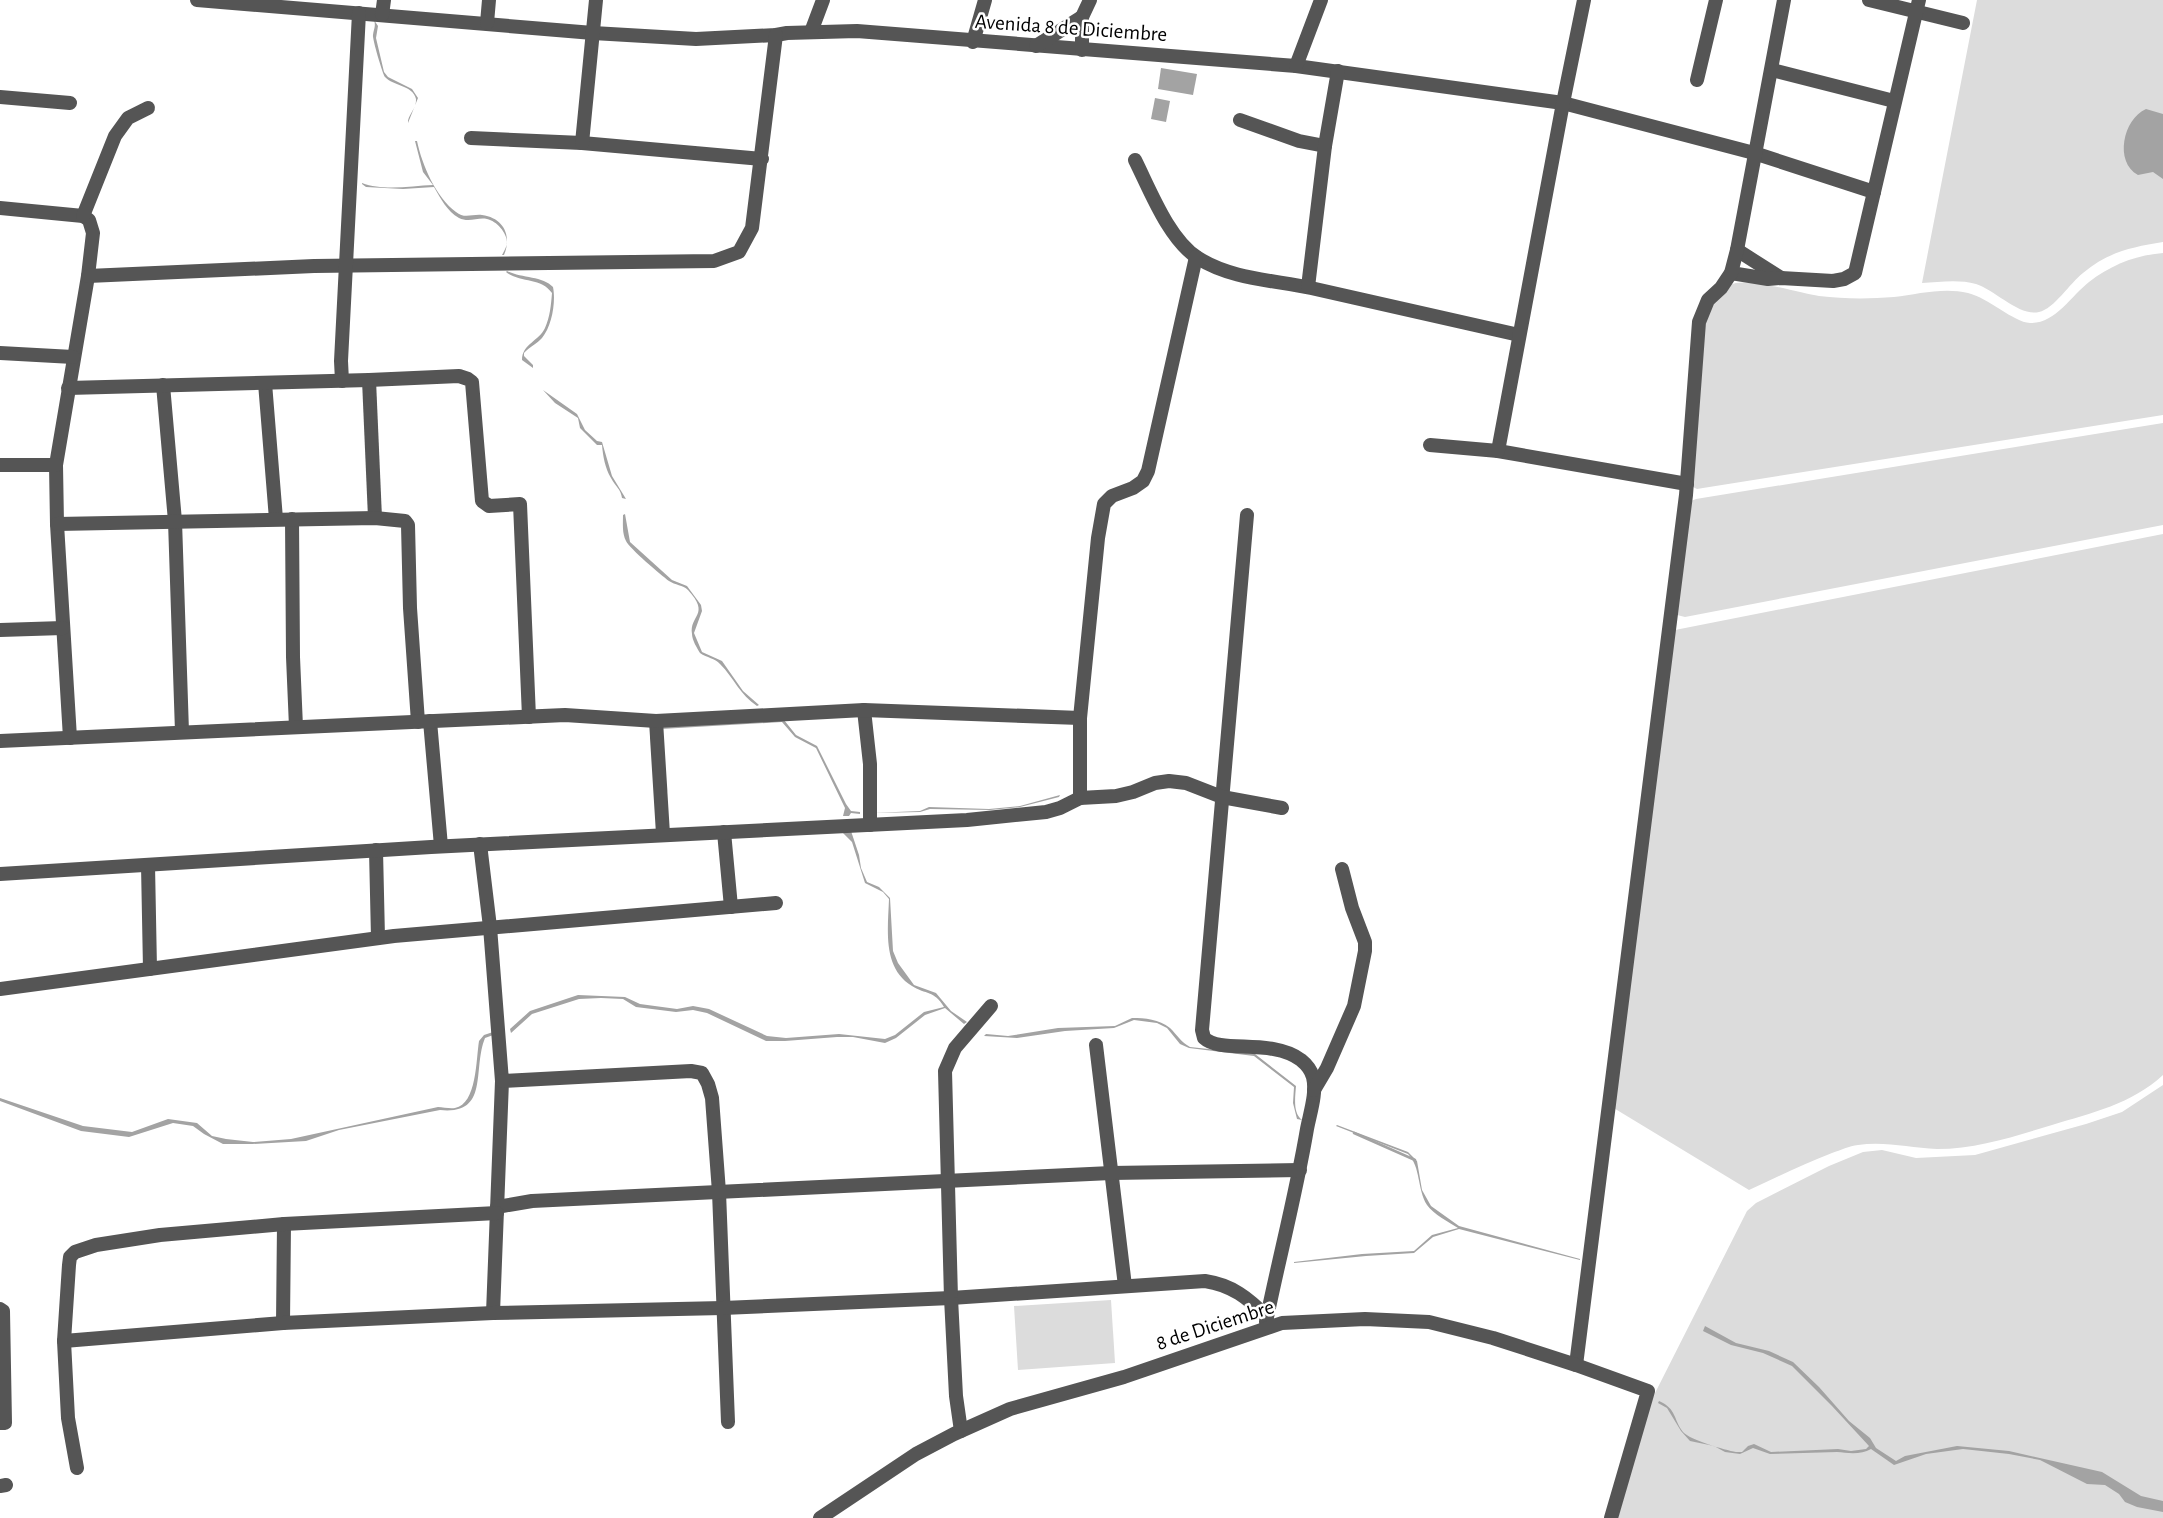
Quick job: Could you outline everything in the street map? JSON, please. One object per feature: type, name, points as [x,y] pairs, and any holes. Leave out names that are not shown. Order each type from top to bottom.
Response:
[{"type":"street","name":"Avenida 8 de Diciembre","points":[[197,0],[267,3],[359,13],[383,7],[487,23],[593,33],[696,39],[857,32],[1296,66],[1563,103],[1754,153],[1874,192]]},
{"type":"street","points":[[487,23],[489,0]]},
{"type":"street","points":[[582,143],[596,0]]},
{"type":"street","points":[[811,32],[823,0]]},
{"type":"street","points":[[973,42],[985,0]]},
{"type":"street","points":[[1082,50],[1082,17],[1090,0]]},
{"type":"street","points":[[1296,66],[1321,0]]},
{"type":"street","points":[[1498,450],[1584,0]]},
{"type":"street","points":[[1697,80],[1716,0]]},
{"type":"street","points":[[1576,1365],[1687,484],[1699,322],[1708,300],[1721,288],[1731,273],[1784,0]]},
{"type":"street","points":[[1869,0],[1917,6],[1963,23]]},
{"type":"street","points":[[1731,273],[1755,278],[1833,281],[1855,273],[1917,6]]},
{"type":"street","points":[[342,381],[359,13]]},
{"type":"street","points":[[1036,46],[1082,17]]},
{"type":"street","points":[[88,276],[230,268],[714,261],[739,252],[752,228],[776,36]]},
{"type":"street","points":[[1772,70],[1894,101]]},
{"type":"street","points":[[1308,287],[1325,146],[1338,71]]},
{"type":"street","points":[[0,97],[70,103]]},
{"type":"street","points":[[83,216],[116,135],[128,118],[148,108]]},
{"type":"street","points":[[1240,120],[1275,134],[1325,146]]},
{"type":"street","points":[[471,138],[582,143],[762,159]]},
{"type":"street","points":[[1135,160],[1171,228],[1196,257],[1236,274],[1308,287],[1519,335]]},
{"type":"street","points":[[0,208],[83,216],[92,226],[93,233],[56,465],[70,738]]},
{"type":"street","points":[[1737,250],[1780,278]]},
{"type":"street","points":[[1080,798],[1080,718],[1098,538],[1104,504],[1112,496],[1143,481],[1148,471],[1196,257]]},
{"type":"street","points":[[0,353],[73,357]]},
{"type":"street","points":[[68,388],[459,376],[468,379],[472,383],[482,501],[489,506],[520,504],[529,717]]},
{"type":"street","points":[[369,380],[375,518]]},
{"type":"street","points":[[265,383],[276,519]]},
{"type":"street","points":[[163,385],[175,522],[182,732]]},
{"type":"street","points":[[1430,445],[1498,450],[1687,484]]},
{"type":"street","points":[[0,465],[56,465]]},
{"type":"street","points":[[1247,515],[1203,1035],[1208,1042],[1216,1044],[1270,1047],[1298,1058],[1307,1065],[1313,1076],[1314,1090],[1300,1170],[1266,1322]]},
{"type":"street","points":[[57,524],[375,518],[405,522],[408,525],[410,608],[441,846]]},
{"type":"street","points":[[292,519],[296,727]]},
{"type":"street","points":[[0,630],[63,628]]},
{"type":"street","points":[[0,741],[565,715],[656,721],[864,710],[1080,718]]},
{"type":"street","points":[[864,710],[870,764],[870,825]]},
{"type":"street","points":[[656,721],[663,834]]},
{"type":"street","points":[[0,874],[441,846],[967,820],[1046,812],[1080,798],[1116,796],[1169,781],[1186,783],[1222,797],[1282,808]]},
{"type":"street","points":[[724,832],[731,907]]},
{"type":"street","points":[[480,844],[490,927],[502,1081],[493,1313]]},
{"type":"street","points":[[376,850],[378,938]]},
{"type":"street","points":[[148,865],[150,968]]},
{"type":"street","points":[[1314,1090],[1328,1068],[1354,1006],[1365,951],[1365,942],[1352,908],[1342,869]]},
{"type":"street","points":[[0,989],[378,938],[776,904]]},
{"type":"street","points":[[961,1431],[956,1396],[951,1298],[945,1071],[955,1048],[991,1006]]},
{"type":"street","points":[[1096,1045],[1125,1286]]},
{"type":"street","points":[[502,1081],[691,1071],[702,1073],[712,1098],[719,1192],[728,1423]]},
{"type":"street","points":[[77,1468],[68,1418],[64,1341],[69,1265],[70,1257],[75,1252],[96,1245],[160,1235],[284,1224],[497,1210],[532,1201],[1111,1173],[1300,1170]]},
{"type":"street","points":[[283,1323],[284,1224]]},
{"type":"street","points":[[64,1341],[283,1323],[493,1313],[723,1308],[951,1298],[1205,1281],[1220,1283],[1247,1296],[1266,1322]]},
{"type":"street","points":[[0,1309],[3,1311],[5,1355],[5,1423],[0,1423]]},
{"type":"street","name":"8 de Diciembre","points":[[820,1518],[916,1454],[1010,1409],[1124,1377],[1266,1322],[1401,1320],[1429,1322],[1493,1338],[1648,1391],[1611,1518]]},
{"type":"shaded area","points":[[1977,0],[2163,0],[2163,242],[2131,248],[2102,260],[2078,277],[2050,306],[2039,312],[2024,311],[1983,287],[1969,282],[1922,283]]},
{"type":"shaded area","points":[[374,20],[378,26],[376,38],[384,72],[388,77],[412,89],[418,98],[415,105],[416,99],[411,91],[384,75],[373,38]]},
{"type":"shaded area","points":[[1161,68],[1197,74],[1193,95],[1158,89]]},
{"type":"shaded area","points":[[1155,98],[1170,101],[1166,122],[1151,119]]},
{"type":"shaded area","points":[[2146,109],[2163,114],[2163,179],[2153,172],[2138,175],[2126,161],[2124,141],[2127,131],[2138,114]]},
{"type":"shaded area","points":[[415,141],[431,180],[449,206],[462,215],[482,215],[496,220],[504,229],[507,242],[501,229],[491,220],[466,220],[455,215],[445,204],[434,187],[403,189],[366,187],[362,184],[388,187],[433,185],[423,172]]},
{"type":"shaded area","points":[[2163,253],[2163,415],[1697,489],[1693,487],[1704,324],[1717,297],[1730,285],[1747,282],[1819,296],[1847,298],[1885,298],[1959,291],[1976,296],[2016,319],[2030,323],[2039,322],[2055,314],[2089,282],[2115,266],[2143,256]]},
{"type":"shaded area","points":[[507,271],[544,281],[553,287],[551,321],[542,338],[524,353],[533,368],[522,360],[523,355],[525,350],[528,346],[545,328],[552,293],[536,282],[518,278]]},
{"type":"shaded area","points":[[543,390],[577,414],[585,430],[602,442],[612,476],[626,499],[622,498],[609,474],[602,445],[597,445],[580,428],[578,418],[555,403]]},
{"type":"shaded area","points":[[2163,423],[2163,525],[1685,617],[1677,615],[1691,501],[1696,499]]},
{"type":"shaded area","points":[[625,514],[630,542],[672,580],[687,586],[701,605],[702,611],[694,633],[702,652],[722,661],[743,691],[759,705],[746,697],[718,662],[700,653],[692,636],[699,610],[695,598],[686,588],[665,578],[628,544],[623,532]]},
{"type":"shaded area","points":[[2163,534],[2163,1075],[2138,1093],[2111,1106],[2010,1137],[1981,1144],[1937,1149],[1878,1144],[1845,1148],[1749,1190],[1612,1107],[1675,630]]},
{"type":"shaded area","points":[[784,720],[796,735],[817,746],[846,804],[851,811],[860,814],[843,816],[845,808],[816,748],[795,737],[782,722],[661,729],[661,727]]},
{"type":"shaded area","points":[[1060,795],[1020,807],[990,810],[930,809],[920,812],[872,813],[920,811],[929,807],[989,809],[1020,806]]},
{"type":"shaded area","points":[[851,831],[867,882],[879,887],[890,898],[893,951],[898,963],[914,985],[936,993],[951,1011],[967,1022],[964,1024],[945,1008],[925,1015],[896,1038],[885,1043],[853,1037],[766,1041],[707,1013],[636,1007],[623,999],[601,998],[579,999],[532,1014],[511,1033],[510,1029],[530,1011],[578,995],[625,997],[640,1004],[677,1009],[693,1006],[709,1009],[767,1036],[786,1038],[839,1034],[885,1039],[895,1035],[924,1012],[944,1007],[933,995],[912,986],[896,969],[889,947],[889,899],[883,892],[865,883],[852,842],[842,832]]},
{"type":"shaded area","points":[[1132,1018],[1161,1023],[1190,1047],[1255,1054],[1296,1086],[1296,1110],[1302,1120],[1297,1119],[1293,1103],[1294,1087],[1254,1056],[1189,1048],[1180,1044],[1167,1028],[1157,1023],[1134,1020],[1114,1028],[1017,1038],[984,1036],[1008,1036],[1058,1028],[1115,1026]]},
{"type":"shaded area","points":[[496,1031],[496,1034],[485,1038],[476,1088],[473,1098],[466,1105],[456,1110],[440,1110],[339,1130],[306,1141],[223,1144],[193,1126],[173,1123],[129,1137],[81,1131],[0,1101],[0,1098],[83,1126],[132,1132],[168,1119],[197,1123],[212,1136],[226,1139],[253,1142],[291,1139],[438,1107],[453,1108],[462,1105],[468,1098],[474,1080],[479,1041],[484,1035]]},
{"type":"shaded area","points":[[2163,1085],[2163,1518],[1618,1518],[1651,1401],[1747,1211],[1756,1203],[1863,1152],[1882,1150],[1916,1158],[1975,1155],[2122,1112]]},
{"type":"shaded area","points":[[1337,1125],[1408,1152],[1417,1161],[1422,1190],[1431,1206],[1459,1226],[1580,1260],[1459,1229],[1433,1237],[1414,1253],[1294,1263],[1362,1254],[1414,1251],[1432,1235],[1458,1228],[1427,1205],[1422,1192],[1415,1165],[1408,1154]]},
{"type":"shaded area","points":[[1111,1300],[1115,1363],[1018,1370],[1014,1306]]},
{"type":"shaded area","points":[[1705,1326],[1736,1343],[1769,1351],[1793,1362],[1849,1421],[1870,1438],[1876,1448],[1896,1461],[1905,1456],[1957,1446],[2009,1451],[2102,1472],[2141,1496],[2163,1501],[2163,1512],[2125,1502],[2119,1494],[2105,1485],[2087,1484],[2040,1460],[2009,1454],[1963,1449],[1926,1454],[1894,1465],[1871,1449],[1854,1453],[1770,1454],[1753,1448],[1740,1454],[1725,1452],[1715,1446],[1742,1452],[1754,1444],[1771,1452],[1838,1449],[1851,1451],[1869,1446],[1792,1366],[1763,1353],[1731,1345],[1703,1331]]},
{"type":"shaded area","points":[[1659,1401],[1672,1411],[1683,1432],[1712,1446],[1690,1441],[1681,1431],[1667,1408],[1658,1403]]},
{"type":"waterway","points":[[1354,1133],[1415,1160]]}]
